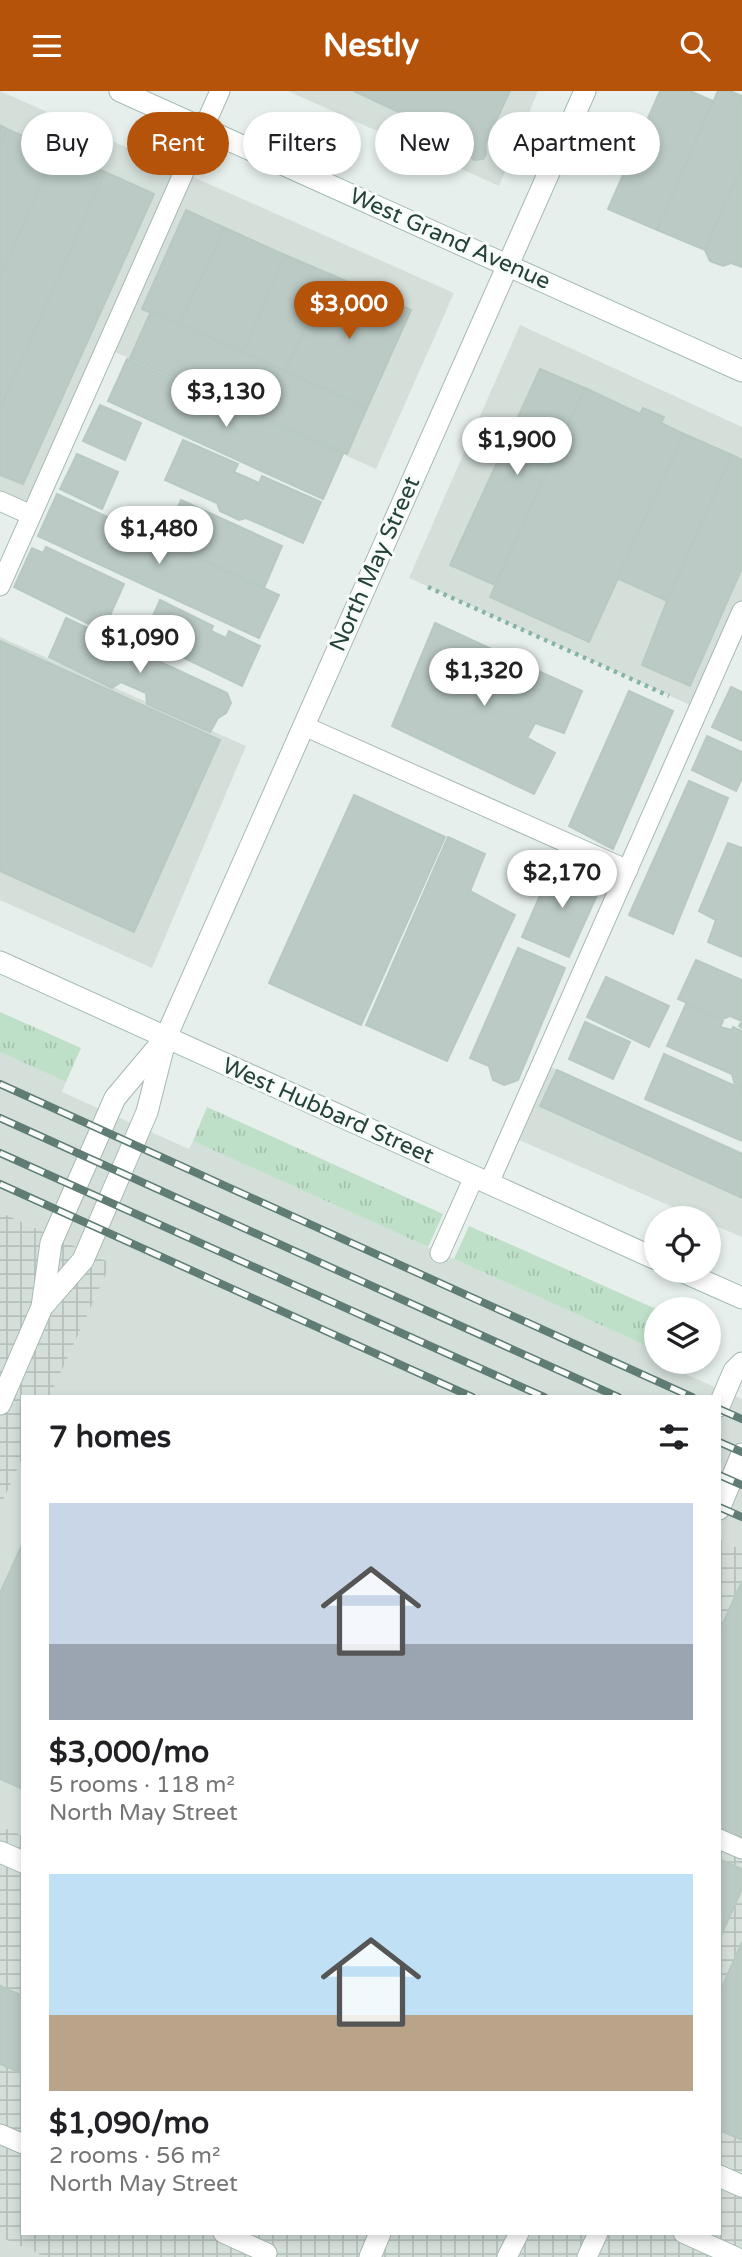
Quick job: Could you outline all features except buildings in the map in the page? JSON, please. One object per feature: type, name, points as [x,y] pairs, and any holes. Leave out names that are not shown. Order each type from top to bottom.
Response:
[{"type":"street","name":"West Grand Avenue","points":[[120,91],[167,112]]},
{"type":"street","name":"North May Street","points":[[42,1307],[83,1260],[148,1112],[166,1037],[584,91]]},
{"type":"street","name":"West Grand Avenue","points":[[229,140],[742,371]]},
{"type":"street","name":"West Hubbard Street","points":[[0,962],[644,1254]]},
{"type":"street","name":"North May Street","points":[[0,1404],[42,1307],[51,1244],[115,1098],[166,1037]]},
{"type":"street","points":[[708,1283],[742,1298]]},
{"type":"street","points":[[721,1401],[734,1371],[742,1363]]},
{"type":"street","points":[[721,1504],[742,1454]]},
{"type":"street","points":[[0,1852],[21,1861]]},
{"type":"street","points":[[721,2177],[742,2186]]},
{"type":"street","points":[[370,2257],[379,2235]]},
{"type":"lane","points":[[210,112],[220,91]]},
{"type":"lane","points":[[0,586],[182,175]]},
{"type":"lane","points":[[0,501],[31,515]]},
{"type":"lane","points":[[440,1253],[482,1180],[628,870],[742,611]]},
{"type":"lane","points":[[304,726],[628,870]]},
{"type":"lane","points":[[721,1840],[742,1849]]},
{"type":"lane","points":[[0,2134],[21,2143]]},
{"type":"lane","points":[[227,2235],[267,2253]]},
{"type":"lane","points":[[507,2257],[518,2235]]},
{"type":"lane","points":[[587,2257],[597,2235]]},
{"type":"lane","points":[[687,2235],[736,2257]]},
{"type":"path","points":[[428,587],[699,709]]},
{"type":"shaded area","points":[[0,91],[47,112],[21,112],[21,175],[113,175],[113,141],[127,148],[127,175],[189,175],[454,293],[376,469],[106,348],[31,515],[0,501]]},
{"type":"shaded area","points":[[288,91],[538,91],[529,112],[488,112],[488,175],[504,175],[499,186],[474,175],[474,112],[375,112],[375,130],[361,124],[361,112],[335,112]]},
{"type":"shaded area","points":[[520,325],[742,427],[742,612],[699,709],[409,578]]},
{"type":"shaded area","points":[[0,637],[246,746],[152,968],[0,900]]},
{"type":"shaded area","points":[[0,1052],[66,1082],[62,1092],[189,1149],[193,1141],[644,1345],[644,1374],[685,1374],[742,1399],[742,1550],[721,1540],[721,1395],[50,1395],[111,1263],[0,1212]]},
{"type":"shaded area","points":[[542,1063],[742,1152],[742,1237],[721,1228],[721,1206],[670,1206],[510,1136]]},
{"type":"shaded area","points":[[0,1212],[111,1263],[50,1395],[21,1395],[21,1461],[0,1507]]},
{"type":"shaded area","points":[[21,1461],[21,1835],[0,1826],[0,1507]]},
{"type":"shaded area","points":[[721,1540],[742,1550],[742,2257],[46,2257],[0,2237],[0,1826],[21,1835],[21,2235],[721,2235]]},
{"type":"shaded area","points":[[0,2237],[46,2257],[0,2257]]},
{"type":"green space","points":[[0,1012],[81,1048],[66,1082],[0,1052]]},
{"type":"green space","points":[[207,1107],[443,1214],[428,1247],[193,1141]]},
{"type":"green space","points":[[469,1226],[644,1304],[644,1345],[454,1259]]},
{"type":"railway","points":[[0,1084],[688,1395]]},
{"type":"railway","points":[[0,1118],[614,1395]]},
{"type":"railway","points":[[0,1153],[540,1395]]},
{"type":"railway","points":[[0,1184],[468,1395]]},
{"type":"railway","points":[[721,1410],[742,1419]]},
{"type":"railway","points":[[721,1443],[742,1452]]},
{"type":"railway","points":[[721,1476],[742,1485]]},
{"type":"railway","points":[[721,1508],[742,1517]]}]
